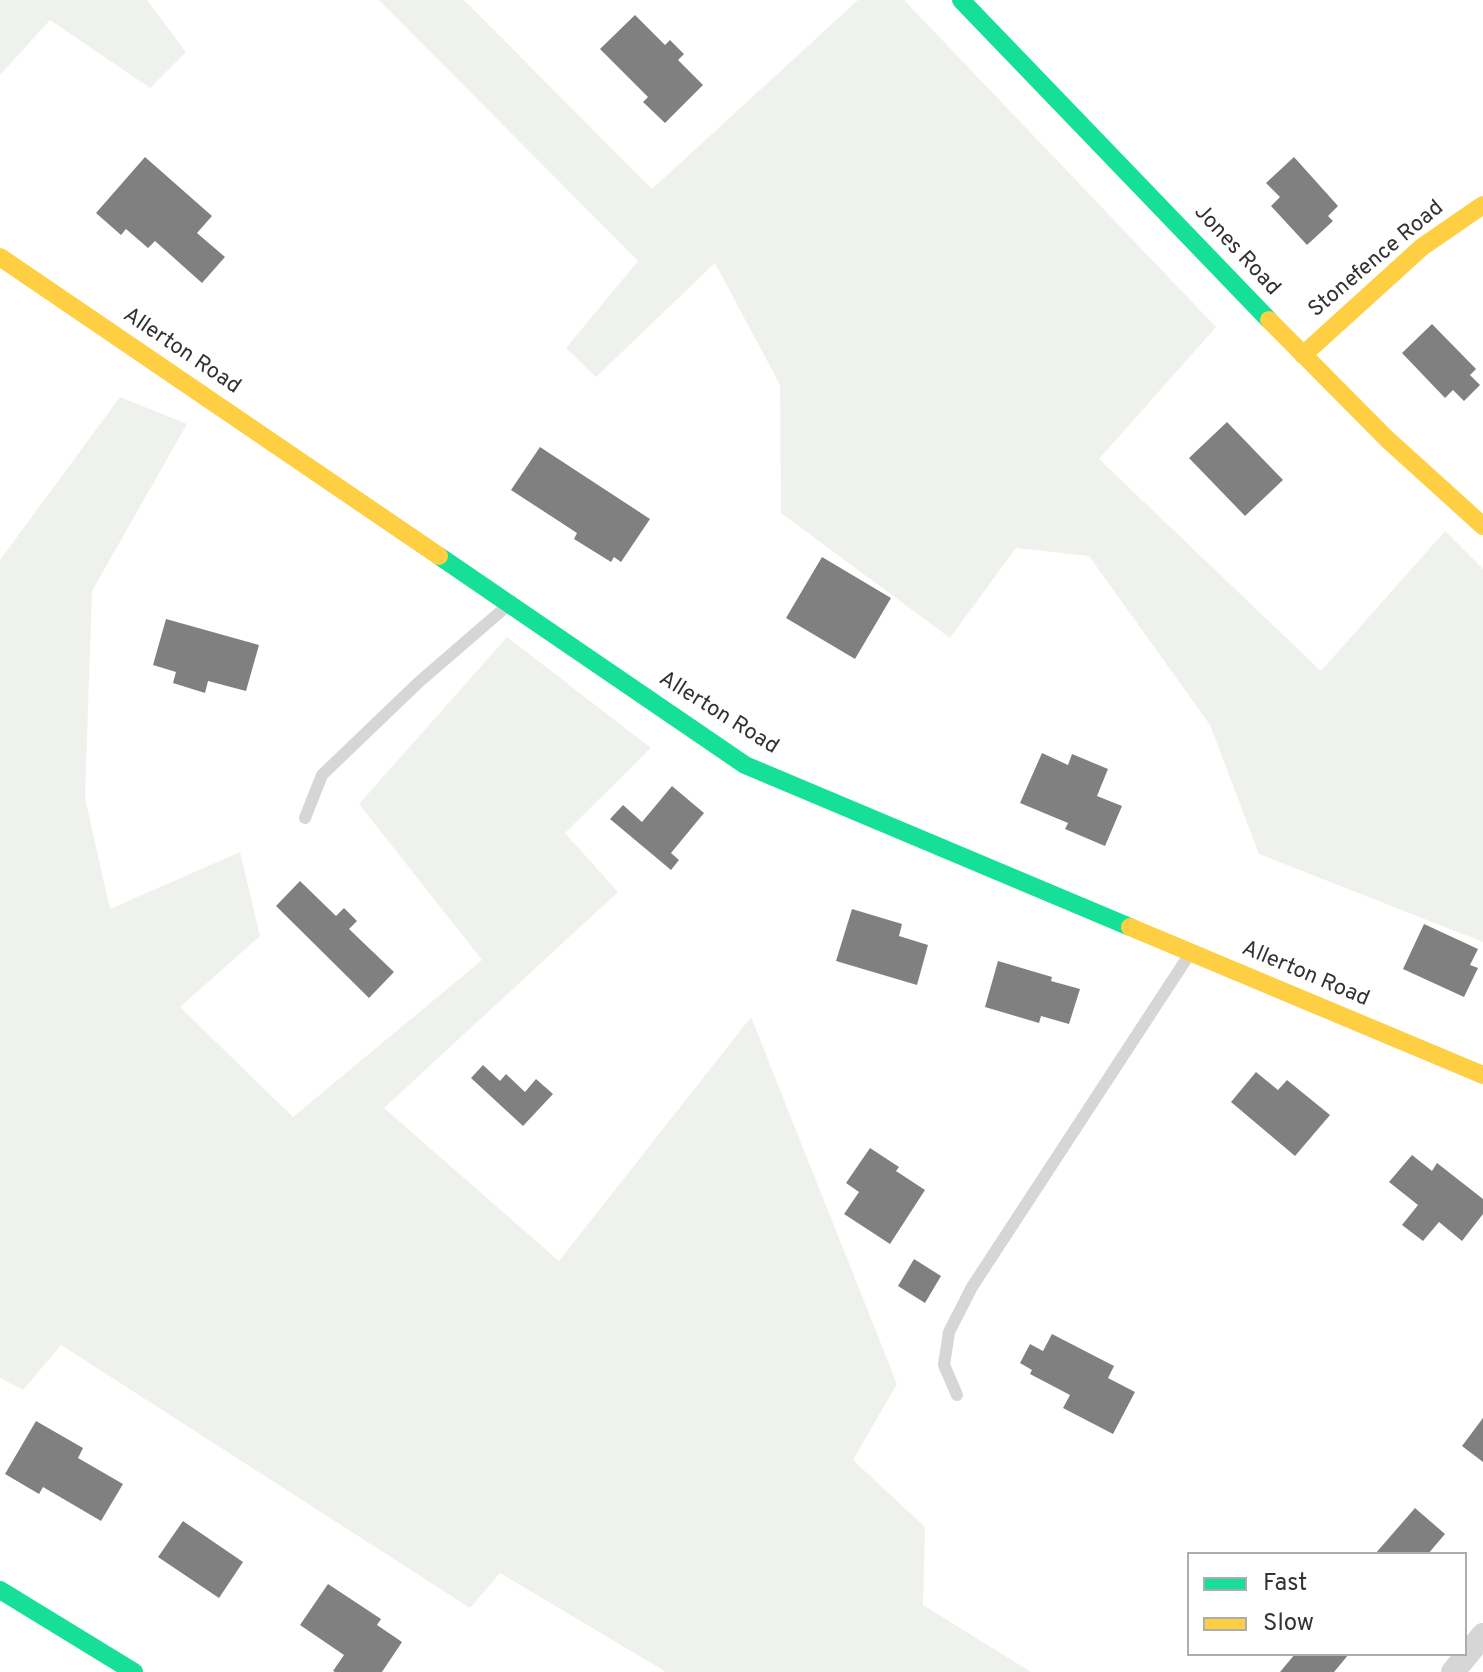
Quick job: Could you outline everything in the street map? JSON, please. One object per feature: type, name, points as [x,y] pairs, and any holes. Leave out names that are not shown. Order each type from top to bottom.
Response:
[{"type":"street","name":"Jones Road","points":[[961,0],[1303,355],[1387,439],[1483,526]]},
{"type":"street","name":"Stonefence Road","points":[[1303,355],[1422,247],[1483,205]]},
{"type":"street","name":"Allerton Road","points":[[0,257],[745,765],[1483,1075]]},
{"type":"street","points":[[0,1590],[134,1672]]},
{"type":"street","points":[[1467,1655],[1483,1635]]},
{"type":"street","points":[[1453,1672],[1466,1656]]},
{"type":"lane","points":[[305,818],[322,775],[419,682],[509,604]]},
{"type":"lane","points":[[957,1395],[944,1365],[947,1343],[949,1332],[972,1287],[1191,952]]},
{"type":"shaded area","points":[[0,0],[147,0],[186,52],[150,88],[50,20],[0,75]]},
{"type":"shaded area","points":[[379,0],[464,0],[652,189],[858,0],[904,0],[1216,327],[1099,459],[1321,671],[1445,531],[1483,569],[1483,942],[1259,854],[1210,725],[1089,556],[1016,548],[950,638],[781,513],[780,385],[715,263],[596,377],[566,348],[638,261]]},
{"type":"shaded area","points":[[120,397],[187,424],[92,591],[85,798],[110,909],[240,852],[260,936],[180,1007],[293,1117],[482,960],[359,804],[507,637],[651,748],[565,833],[618,892],[384,1108],[559,1261],[751,1017],[897,1384],[853,1460],[925,1527],[923,1605],[1031,1672],[666,1672],[500,1573],[470,1608],[61,1345],[23,1390],[0,1378],[0,560]]},
{"type":"building","points":[[635,15],[665,45],[670,40],[684,54],[678,60],[703,85],[665,123],[643,102],[648,97],[600,49]]},
{"type":"building","points":[[145,157],[212,216],[197,233],[225,257],[202,283],[155,241],[148,248],[126,229],[121,235],[96,213]]},
{"type":"building","points":[[1294,157],[1338,206],[1328,216],[1333,221],[1307,245],[1271,206],[1280,197],[1266,183]]},
{"type":"building","points":[[1432,324],[1476,369],[1470,375],[1480,385],[1464,401],[1453,390],[1445,398],[1402,353]]},
{"type":"building","points":[[1227,422],[1283,480],[1245,516],[1189,458]]},
{"type":"building","points":[[540,447],[650,519],[621,562],[614,557],[611,562],[574,539],[577,533],[511,490]]},
{"type":"building","points":[[822,557],[891,598],[855,659],[786,618]]},
{"type":"building","points":[[166,619],[259,645],[246,691],[208,681],[205,693],[173,683],[176,672],[153,665]]},
{"type":"building","points":[[1042,753],[1068,765],[1072,754],[1108,769],[1097,796],[1122,806],[1105,846],[1065,829],[1068,823],[1020,803]]},
{"type":"building","points":[[672,786],[704,813],[671,853],[679,860],[671,870],[610,819],[623,805],[642,822]]},
{"type":"building","points":[[300,881],[336,916],[344,908],[357,921],[349,929],[394,972],[369,998],[276,906]]},
{"type":"building","points":[[852,909],[902,924],[899,936],[928,945],[917,985],[836,961]]},
{"type":"building","points":[[1424,924],[1478,949],[1470,965],[1478,968],[1464,997],[1403,969]]},
{"type":"building","points":[[998,961],[1080,989],[1069,1024],[1041,1016],[1039,1023],[985,1007]]},
{"type":"building","points":[[483,1065],[500,1081],[506,1074],[525,1092],[536,1079],[553,1094],[523,1126],[471,1078]]},
{"type":"building","points":[[1256,1072],[1278,1090],[1287,1080],[1330,1115],[1295,1156],[1231,1102]]},
{"type":"building","points":[[870,1148],[899,1167],[896,1171],[925,1190],[890,1244],[844,1214],[859,1192],[846,1183]]},
{"type":"building","points":[[1412,1155],[1432,1171],[1437,1163],[1483,1199],[1483,1214],[1462,1241],[1439,1222],[1423,1241],[1402,1225],[1418,1205],[1389,1182]]},
{"type":"building","points":[[914,1259],[941,1276],[925,1303],[898,1286]]},
{"type":"building","points":[[1052,1334],[1114,1366],[1108,1378],[1135,1392],[1113,1434],[1063,1408],[1070,1395],[1030,1374],[1032,1370],[1020,1363],[1030,1344],[1043,1351]]},
{"type":"building","points":[[1483,1418],[1483,1462],[1462,1446]]},
{"type":"building","points":[[36,1421],[83,1448],[78,1458],[123,1484],[101,1521],[43,1487],[39,1494],[5,1474]]},
{"type":"building","points":[[1415,1508],[1445,1534],[1430,1552],[1377,1552]]},
{"type":"building","points":[[183,1521],[243,1562],[219,1598],[158,1557]]},
{"type":"building","points":[[328,1584],[381,1619],[377,1625],[402,1642],[382,1672],[333,1671],[344,1655],[300,1625]]},
{"type":"building","points":[[1293,1656],[1347,1656],[1334,1672],[1280,1672]]},
{"type":"traffic: fast","points":[[961,0],[1269,320]]},
{"type":"traffic: fast","points":[[439,556],[745,765],[1130,927]]},
{"type":"traffic: fast","points":[[0,1590],[134,1672]]},
{"type":"traffic: slow","points":[[1303,355],[1422,247],[1483,205]]},
{"type":"traffic: slow","points":[[0,257],[439,556]]},
{"type":"traffic: slow","points":[[1269,320],[1387,439],[1483,526]]},
{"type":"traffic: slow","points":[[1130,927],[1483,1075]]}]
